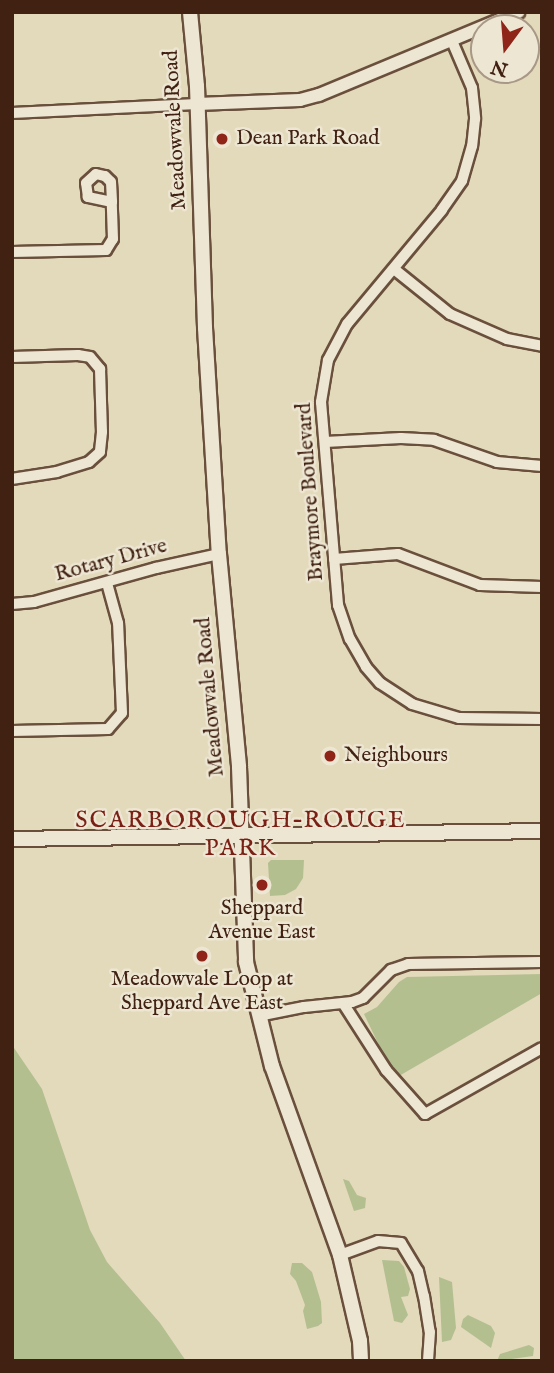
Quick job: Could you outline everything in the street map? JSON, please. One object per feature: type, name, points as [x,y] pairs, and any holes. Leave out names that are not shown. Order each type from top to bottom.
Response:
[{"type":"main road","name":"Meadowvale Road","points":[[190,12],[219,554],[239,767],[245,946],[258,1016],[340,1255],[360,1341],[361,1361]]},
{"type":"main road","points":[[12,839],[542,831]]},
{"type":"street","points":[[12,113],[300,100],[340,88],[518,12]]},
{"type":"street","name":"Braymore Boulevard","points":[[452,41],[472,88],[475,119],[472,146],[462,181],[442,210],[347,324],[328,360],[321,402],[338,605],[356,652],[380,683],[412,705],[445,716],[542,719]]},
{"type":"street","points":[[12,252],[106,250],[113,239],[112,202]]},
{"type":"street","points":[[394,269],[450,314],[507,339],[542,346]]},
{"type":"street","points":[[12,356],[78,355],[90,358],[100,369],[102,432],[100,452],[89,462],[57,472],[12,479]]},
{"type":"street","points":[[325,442],[401,438],[434,440],[496,462],[542,466]]},
{"type":"street","name":"Rotary Drive","points":[[12,604],[34,602],[156,568],[219,554]]},
{"type":"street","points":[[334,559],[398,554],[480,585],[542,587]]},
{"type":"street","points":[[12,731],[108,729],[122,713],[118,623],[107,583]]},
{"type":"street","points":[[258,1016],[363,998],[391,970],[408,964],[542,962]]},
{"type":"street","points":[[343,1003],[386,1070],[425,1114],[542,1048]]},
{"type":"street","points":[[340,1255],[370,1242],[401,1244],[418,1271],[424,1296],[430,1332],[428,1361]]},
{"type":"green space","points":[[271,860],[304,860],[303,878],[296,889],[285,895],[270,896],[268,863]]},
{"type":"green space","points":[[542,974],[542,993],[399,1076],[386,1060],[364,1014],[377,1007],[399,982],[407,977]]},
{"type":"green space","points":[[12,1045],[42,1089],[90,1230],[107,1262],[160,1323],[186,1361],[12,1361]]},
{"type":"green space","points":[[343,1179],[349,1181],[357,1195],[366,1198],[365,1208],[354,1211]]},
{"type":"green space","points":[[382,1260],[399,1261],[404,1267],[410,1289],[408,1296],[401,1297],[408,1315],[402,1323],[394,1321]]},
{"type":"green space","points":[[292,1263],[302,1263],[312,1272],[321,1302],[322,1323],[318,1326],[307,1329],[303,1311],[305,1305],[296,1281],[290,1274]]},
{"type":"green space","points":[[439,1277],[452,1282],[456,1328],[451,1340],[442,1342]]},
{"type":"green space","points":[[468,1315],[491,1326],[495,1333],[491,1348],[461,1327],[463,1319]]},
{"type":"green space","points":[[529,1345],[534,1348],[533,1356],[497,1361],[500,1354]]},
{"type":"place","name":"Dean Park Road","points":[[222,139]]},
{"type":"place","name":"Neighbours","points":[[330,756]]},
{"type":"place","name":"Sheppard Avenue East","points":[[262,885]]},
{"type":"place","name":"Meadowvale Loop at Sheppard Ave East","points":[[202,956]]},
{"type":"district","name":"SCARBOROUGH–ROUGE PARK","points":[[241,835]]}]
